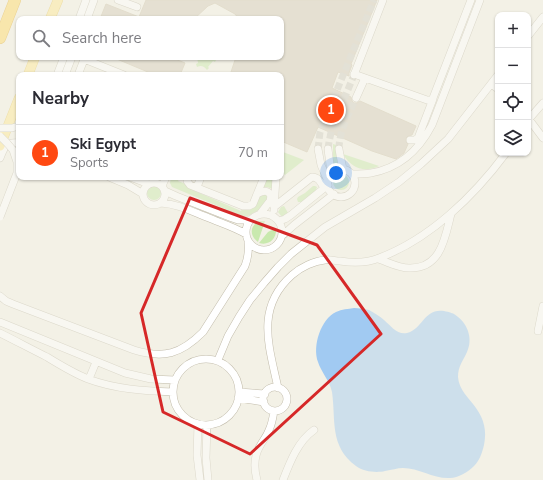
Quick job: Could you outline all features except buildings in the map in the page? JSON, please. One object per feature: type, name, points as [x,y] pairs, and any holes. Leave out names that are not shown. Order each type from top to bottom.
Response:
[{"type":"highway","points":[[0,38],[15,0]]},
{"type":"main road","points":[[51,16],[58,0]]},
{"type":"main road","points":[[29,72],[34,60]]},
{"type":"main road","points":[[0,146],[16,105]]},
{"type":"street","points":[[80,16],[86,0]]},
{"type":"street","points":[[88,16],[94,0]]},
{"type":"street","points":[[118,0],[137,7]]},
{"type":"street","points":[[382,0],[354,75],[427,100],[432,99]]},
{"type":"street","points":[[410,140],[415,140],[418,138],[472,0]]},
{"type":"street","points":[[352,174],[381,171],[402,161],[412,154],[420,145],[432,125],[480,0]]},
{"type":"street","points":[[531,32],[543,18]]},
{"type":"street","points":[[58,72],[63,60]]},
{"type":"street","points":[[66,72],[71,60]]},
{"type":"street","points":[[79,72],[84,60]]},
{"type":"street","points":[[87,60],[117,72]]},
{"type":"street","points":[[107,68],[108,72]]},
{"type":"street","points":[[356,98],[365,78]]},
{"type":"street","points":[[218,360],[228,336],[246,305],[282,263],[325,227],[375,198],[399,182],[421,164],[448,139],[495,79]]},
{"type":"street","points":[[491,84],[495,87]]},
{"type":"street","points":[[531,116],[543,103]]},
{"type":"street","points":[[16,112],[16,125]]},
{"type":"street","points":[[529,120],[543,138]]},
{"type":"street","points":[[0,128],[16,127]]},
{"type":"street","points":[[531,132],[537,131]]},
{"type":"street","points":[[0,136],[13,150],[16,159]]},
{"type":"street","points":[[0,158],[9,143],[16,142]]},
{"type":"street","points":[[318,149],[321,166],[329,189],[334,194],[347,196],[353,190],[355,182],[352,174],[350,171],[343,169],[339,169],[332,173]]},
{"type":"street","points":[[276,219],[288,217],[327,185],[332,173],[328,149]]},
{"type":"street","points":[[339,149],[343,169]]},
{"type":"street","points":[[278,388],[268,342],[267,330],[270,308],[274,298],[287,280],[295,272],[315,262],[326,260],[365,262],[378,259],[398,250],[434,227],[451,214],[476,189],[504,156]]},
{"type":"street","points":[[0,218],[16,176]]},
{"type":"street","points":[[274,207],[312,177],[318,178],[327,185]]},
{"type":"street","points":[[116,180],[143,194]]},
{"type":"street","points":[[161,203],[165,196],[164,189],[166,180]]},
{"type":"street","points":[[187,180],[187,183],[247,207],[253,204],[263,180]]},
{"type":"street","points":[[197,187],[200,180]]},
{"type":"street","points":[[276,180],[274,207],[276,219]]},
{"type":"street","points":[[246,234],[236,228],[180,206],[167,203],[155,205],[149,204],[144,200],[143,194],[145,188],[152,181],[176,196],[238,220],[250,220]]},
{"type":"street","points":[[257,194],[266,191],[271,196],[270,201],[260,214]]},
{"type":"street","points":[[248,242],[252,246],[262,251],[273,249],[278,245],[283,235],[294,225],[334,194]]},
{"type":"street","points":[[0,296],[13,304],[134,350],[147,354],[172,353],[194,341],[203,332],[244,266],[248,258],[249,251],[246,229],[250,220],[260,214],[265,214],[276,219],[282,225],[283,235]]},
{"type":"street","points":[[378,259],[408,268],[417,268],[426,265],[439,253],[451,214]]},
{"type":"street","points":[[538,331],[543,306]]},
{"type":"street","points":[[0,322],[125,373],[151,379],[175,380]]},
{"type":"street","points":[[0,333],[76,374],[89,379],[121,388],[173,392]]},
{"type":"street","points":[[205,358],[218,360],[228,366],[237,380],[239,395],[234,409],[227,417],[218,423],[207,425],[198,424],[188,420],[174,403],[173,392],[175,380],[182,369],[192,361],[205,358]]},
{"type":"street","points":[[89,379],[96,362]]},
{"type":"street","points":[[274,387],[278,388],[286,393],[287,403],[283,408],[274,411],[266,407],[264,398],[270,389],[274,387]]},
{"type":"street","points":[[239,395],[264,398]]},
{"type":"street","points":[[256,480],[255,469],[257,453],[259,446],[269,430],[274,411]]},
{"type":"street","points":[[198,424],[197,455],[200,480]]},
{"type":"street","points":[[207,425],[206,458],[208,480]]},
{"type":"street","points":[[283,480],[293,456],[302,441],[314,430]]},
{"type":"highlighted area","points":[[190,198],[317,245],[381,334],[250,454],[163,412],[141,313]]},
{"type":"green space","points":[[198,60],[216,60],[215,62],[213,61],[207,70],[202,66],[197,67],[196,64],[198,63]]},
{"type":"green space","points":[[333,144],[336,145],[336,152],[340,165],[333,167]]},
{"type":"green space","points":[[284,152],[304,160],[285,175]]},
{"type":"green space","points":[[343,154],[379,166],[368,169],[358,168],[350,163]]},
{"type":"green space","points":[[341,174],[348,179],[349,182],[344,189],[341,190],[334,185],[333,182],[338,175]]},
{"type":"green space","points":[[170,180],[178,180],[196,188],[195,191],[241,211],[243,207],[264,193],[268,196],[264,207],[248,216],[242,216],[172,187]]},
{"type":"green space","points":[[264,180],[274,180],[273,189],[261,187]]},
{"type":"green space","points":[[154,186],[159,188],[161,193],[159,198],[154,200],[149,198],[147,193],[149,188]]},
{"type":"green space","points":[[313,186],[317,187],[316,190],[302,202],[298,202],[298,197]]},
{"type":"green space","points":[[284,206],[288,213],[282,217],[278,212],[281,207]]},
{"type":"green space","points":[[259,221],[265,221],[258,242],[252,234],[252,228]]},
{"type":"green space","points":[[276,228],[272,241],[263,244],[259,243],[268,232]]},
{"type":"water","points":[[354,308],[369,310],[381,317],[394,330],[400,333],[412,331],[428,316],[437,311],[444,311],[453,314],[462,320],[467,328],[470,342],[459,370],[459,382],[462,390],[481,416],[485,435],[484,445],[480,456],[476,464],[469,470],[460,476],[453,478],[438,477],[409,468],[382,472],[370,472],[356,466],[341,450],[335,432],[332,392],[318,362],[316,348],[319,334],[326,321],[340,310]]},
{"type":"tunnel","points":[[318,149],[320,132],[323,124],[374,0]]},
{"type":"tunnel","points":[[328,149],[332,128],[354,75]]},
{"type":"tunnel","points":[[339,149],[339,142],[343,129],[356,98]]},
{"type":"place","name":"Ski Egypt","points":[[331,110]]}]
